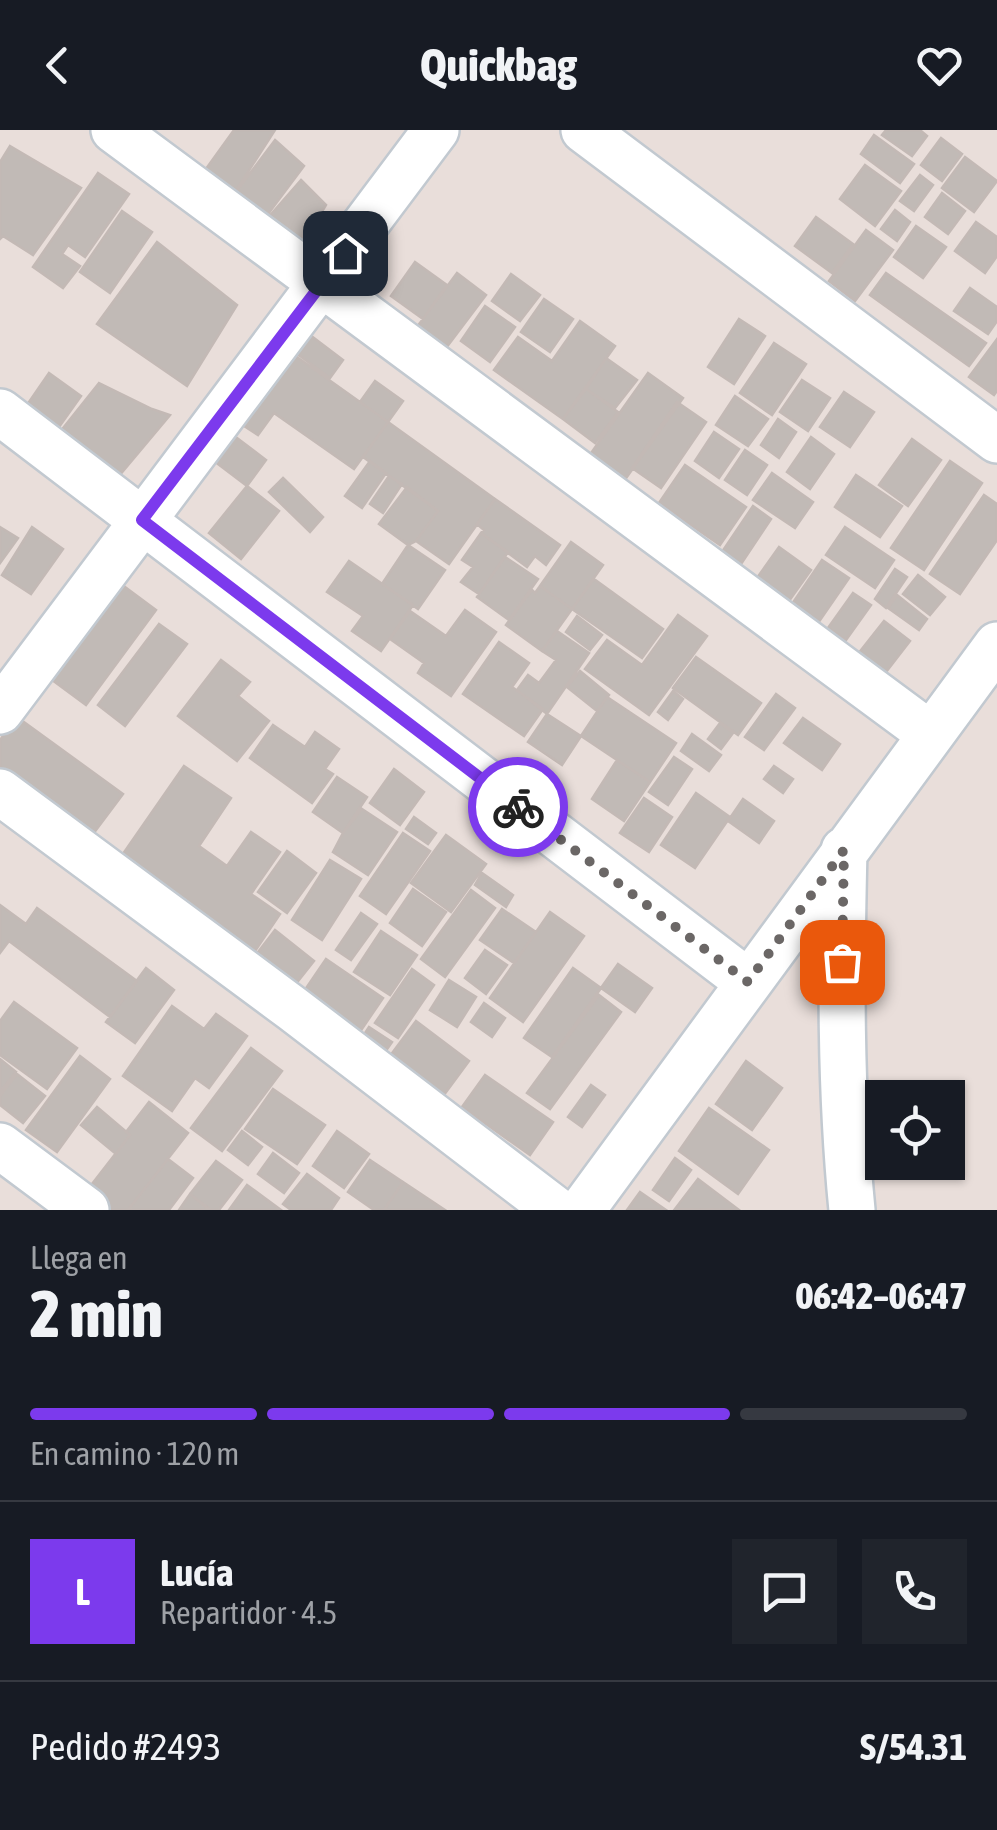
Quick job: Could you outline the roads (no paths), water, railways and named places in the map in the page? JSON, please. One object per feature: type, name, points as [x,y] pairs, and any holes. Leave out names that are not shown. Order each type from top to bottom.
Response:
[{"type":"street","points":[[114,130],[930,734]]},
{"type":"street","points":[[0,711],[436,130]]},
{"type":"street","points":[[584,130],[997,440]]},
{"type":"street","points":[[0,412],[748,982]]},
{"type":"street","points":[[582,1210],[997,645]]},
{"type":"street","points":[[0,792],[556,1210]]},
{"type":"street","points":[[844,850],[840,1000],[852,1210]]},
{"type":"street","points":[[0,1146],[86,1210]]}]
